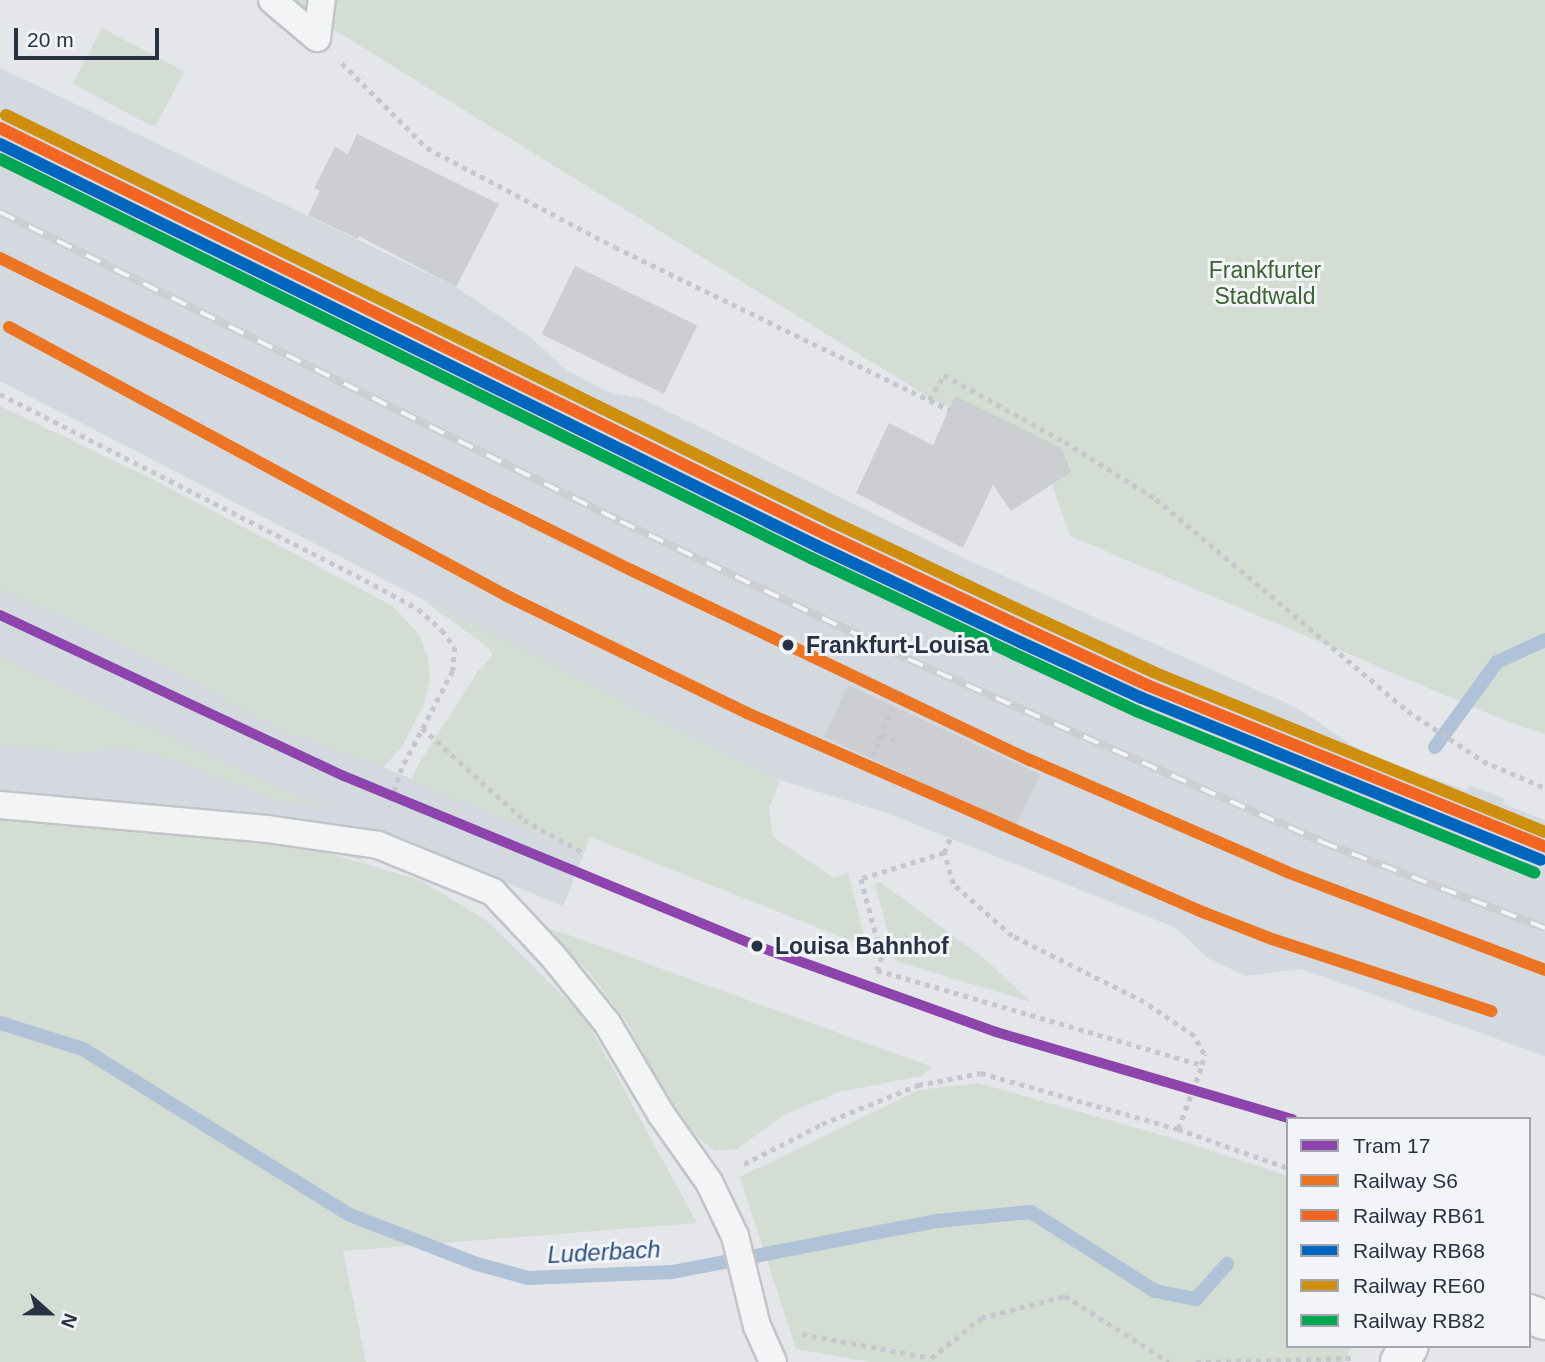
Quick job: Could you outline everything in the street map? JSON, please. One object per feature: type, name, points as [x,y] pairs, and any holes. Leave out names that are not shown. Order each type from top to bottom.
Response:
[{"type":"lane","points":[[272,0],[317,38]]},
{"type":"lane","points":[[317,38],[322,0]]},
{"type":"lane","points":[[0,805],[267,829],[378,845],[493,892],[552,954],[607,1023],[661,1114],[709,1182],[736,1236],[744,1280],[757,1326],[773,1362]]},
{"type":"path","points":[[317,38],[427,148],[615,247],[949,410]]},
{"type":"path","points":[[929,400],[944,374],[1065,442],[1157,499],[1408,711],[1483,761],[1545,788]]},
{"type":"path","points":[[0,394],[418,609],[442,630],[455,647],[453,671],[402,768],[378,845]]},
{"type":"path","points":[[872,757],[892,708]]},
{"type":"path","points":[[422,728],[524,820],[584,853]]},
{"type":"path","points":[[881,734],[895,740]]},
{"type":"path","points":[[950,839],[944,853],[953,884],[1012,936],[1144,1002],[1194,1036],[1204,1054],[1178,1129]]},
{"type":"path","points":[[944,853],[862,879],[883,957],[877,970],[1202,1065]]},
{"type":"path","points":[[709,1182],[822,1124],[918,1085],[981,1073],[1178,1129],[1286,1167]]},
{"type":"path","points":[[757,1326],[932,1358],[981,1318],[1065,1296],[1169,1362]]},
{"type":"path","points":[[1196,1362],[1357,1358]]},
{"type":"shaded area","points":[[0,68],[456,287],[529,336],[568,371],[609,392],[643,399],[961,557],[1297,708],[1364,753],[1466,790],[1469,785],[1505,799],[1503,804],[1545,820],[1545,1056],[1301,969],[1246,976],[1208,958],[1176,928],[887,813],[780,780],[602,692],[0,381]]},
{"type":"shaded area","points":[[0,588],[150,659],[284,731],[384,767],[584,853],[563,906],[425,850],[368,836],[361,860],[312,848],[0,816]]},
{"type":"green space","name":"Frankfurter Stadtwald","points":[[286,0],[1545,0],[1545,734],[1511,723],[1070,536],[1041,452],[935,401]]},
{"type":"green space","points":[[102,28],[184,72],[155,127],[72,84]]},
{"type":"green space","points":[[0,406],[152,479],[393,606],[420,636],[428,658],[430,680],[424,704],[403,745],[384,767],[284,731],[150,659],[0,588]]},
{"type":"green space","points":[[423,600],[780,780],[769,809],[773,837],[834,878],[848,872],[867,947],[590,837],[584,853],[412,781],[415,770],[478,671],[492,656],[490,649]]},
{"type":"green space","points":[[0,657],[328,809],[279,801],[171,759],[123,748],[77,753],[0,745]]},
{"type":"green space","points":[[0,816],[312,848],[422,881],[487,921],[585,1018],[697,1223],[343,1251],[366,1362],[0,1362]]},
{"type":"green space","points":[[880,882],[985,959],[1031,1002],[895,961],[875,884]]},
{"type":"green space","points":[[543,927],[932,1067],[922,1076],[839,1092],[785,1114],[737,1149],[715,1151],[697,1137],[659,1085],[627,1022],[587,970]]},
{"type":"green space","points":[[978,1083],[1175,1139],[1286,1175],[1286,1348],[1351,1348],[1345,1362],[870,1362],[796,1349],[740,1177],[919,1090]]},
{"type":"building","points":[[357,134],[499,204],[456,287],[359,236],[358,239],[308,215],[320,191],[314,188],[335,147],[348,154]]},
{"type":"building","points":[[575,266],[697,326],[664,394],[542,334]]},
{"type":"building","points":[[955,396],[1062,448],[1071,472],[1011,511],[993,485],[963,548],[856,493],[889,423],[933,445]]},
{"type":"building","points":[[848,685],[1040,775],[1016,826],[824,737]]},
{"type":"waterway","name":"Luderbach","points":[[1435,747],[1497,662],[1545,640]]},
{"type":"waterway","name":"Luderbach","points":[[0,1023],[83,1049],[350,1215],[477,1264],[528,1278],[672,1272],[937,1221],[1031,1212],[1155,1291],[1196,1299],[1227,1264]]},
{"type":"railway","points":[[0,212],[620,521],[908,659],[1322,842],[1545,928]]},
{"type":"tram line","name":"17","points":[[0,615],[344,776],[757,946],[996,1032],[1286,1117]]},
{"type":"rail line","name":"RE60","points":[[6,115],[829,520],[1032,616],[1153,672],[1545,832]]},
{"type":"rail line","name":"RB61","points":[[0,128],[823,533],[1026,629],[1147,685],[1545,847]]},
{"type":"rail line","name":"RB68","points":[[0,144],[817,546],[1020,642],[1142,698],[1540,860]]},
{"type":"rail line","name":"RB82","points":[[0,159],[811,558],[1136,711],[1534,873]]},
{"type":"rail line","name":"S6","points":[[0,258],[631,570],[1030,760],[1287,872],[1545,970]]},
{"type":"rail line","name":"S6","points":[[9,327],[505,595],[747,713],[1205,913],[1272,939],[1491,1011]]},
{"type":"place","name":"Frankfurt-Louisa","points":[[788,645]]},
{"type":"place","name":"Louisa Bahnhof","points":[[757,946]]}]
